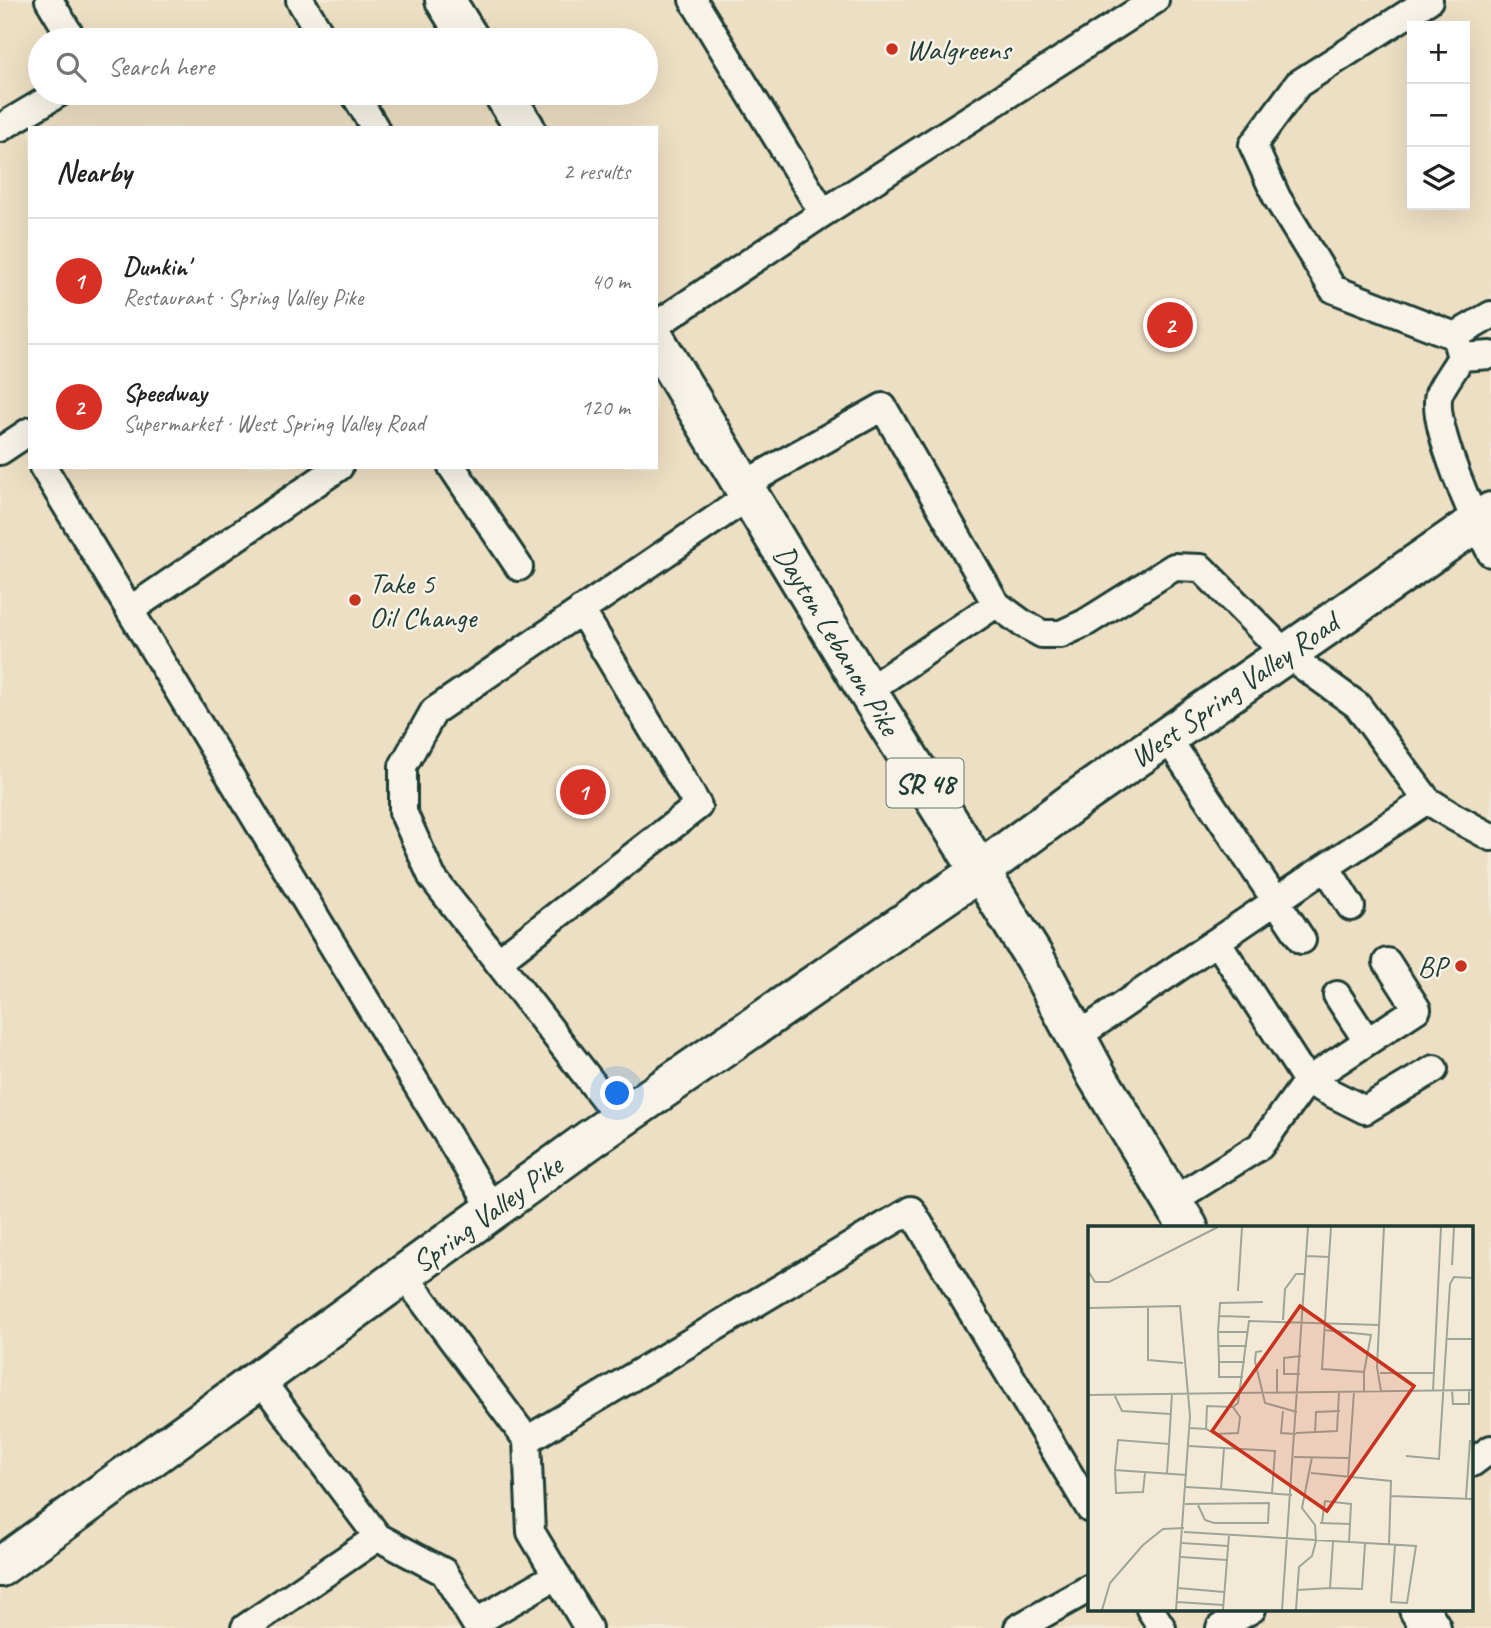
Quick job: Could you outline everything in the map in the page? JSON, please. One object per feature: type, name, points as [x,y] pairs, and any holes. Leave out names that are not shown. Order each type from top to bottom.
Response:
[{"type":"street","points":[[445,0],[462,28]]},
{"type":"street","points":[[511,105],[524,126]]},
{"type":"street","name":"Dayton Lebanon Pike","points":[[658,344],[867,691],[1035,959],[1097,1076],[1180,1214]]},
{"type":"street","name":"West Spring Valley Road","points":[[980,871],[1077,799],[1286,654],[1486,529]]},
{"type":"street","name":"Spring Valley Pike","points":[[0,1567],[620,1119],[980,871]]},
{"type":"street","points":[[1420,1610],[1431,1628]]},
{"type":"lane","points":[[49,0],[66,28]]},
{"type":"lane","points":[[300,0],[317,28]]},
{"type":"lane","points":[[693,0],[824,213]]},
{"type":"lane","points":[[658,324],[824,213],[1156,0]]},
{"type":"lane","points":[[1429,0],[1298,84],[1252,145],[1277,198],[1333,289],[1458,347],[1491,355]]},
{"type":"lane","points":[[0,128],[39,105]]},
{"type":"lane","points":[[361,105],[374,126]]},
{"type":"lane","points":[[1486,529],[1444,438],[1438,410],[1439,394],[1458,347],[1491,315]]},
{"type":"lane","points":[[620,1119],[432,877],[403,812],[403,766],[434,711],[581,610],[746,491],[883,407],[996,604],[1022,623],[1042,634],[1061,634],[1085,623],[1174,567],[1201,568],[1286,654],[1357,705],[1427,800],[1491,837]]},
{"type":"lane","points":[[0,451],[28,437]]},
{"type":"lane","points":[[44,469],[493,1210]]},
{"type":"lane","points":[[130,610],[336,469]]},
{"type":"lane","points":[[453,469],[519,567]]},
{"type":"lane","points":[[867,691],[996,604]]},
{"type":"lane","points":[[498,961],[698,806],[581,610]]},
{"type":"lane","points":[[1166,736],[1302,940]]},
{"type":"lane","points":[[1076,1037],[1427,800]]},
{"type":"lane","points":[[1326,867],[1352,907]]},
{"type":"lane","points":[[1217,941],[1307,1081],[1365,1110],[1434,1069]]},
{"type":"lane","points":[[1180,1214],[1260,1146],[1307,1081],[1418,1009],[1387,962]]},
{"type":"lane","points":[[1337,995],[1367,1041]]},
{"type":"lane","points":[[527,1440],[911,1210],[1088,1506]]},
{"type":"lane","points":[[404,1275],[527,1440],[531,1532],[588,1628]]},
{"type":"lane","points":[[260,1378],[378,1536],[444,1572],[477,1625],[557,1575]]},
{"type":"lane","points":[[1474,1462],[1491,1449]]},
{"type":"lane","points":[[245,1628],[378,1536]]},
{"type":"lane","points":[[1018,1628],[1088,1589]]},
{"type":"lane","points":[[1151,1610],[1162,1628]]},
{"type":"lane","points":[[1220,1628],[1250,1610]]},
{"type":"shaded area","points":[[0,0],[1491,0],[1491,1628],[0,1628]]},
{"type":"place","name":"Walgreens","points":[[892,49]]},
{"type":"place","name":"Speedway","points":[[1170,325]]},
{"type":"place","name":"Take 5 Oil Change","points":[[355,600]]},
{"type":"place","name":"Dunkin'","points":[[583,792]]},
{"type":"place","name":"BP","points":[[1461,966]]}]
